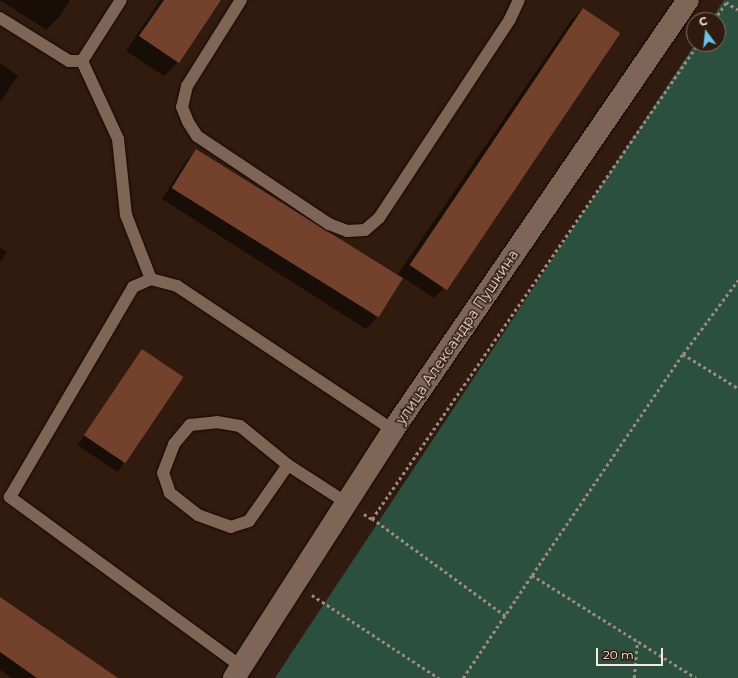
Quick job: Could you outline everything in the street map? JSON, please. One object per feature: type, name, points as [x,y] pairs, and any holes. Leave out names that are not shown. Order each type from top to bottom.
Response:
[{"type":"street","name":"улица Александра Пушкина","points":[[238,673],[393,430],[688,0]]},
{"type":"lane","points":[[82,61],[121,0]]},
{"type":"lane","points":[[242,0],[187,86],[182,107],[188,122],[196,136],[329,224],[347,231],[365,230],[379,218],[510,19],[519,0]]},
{"type":"lane","points":[[0,18],[69,61],[82,61]]},
{"type":"lane","points":[[82,61],[118,139],[126,215],[151,279]]},
{"type":"lane","points":[[238,673],[5,496],[133,287],[151,279],[177,286],[393,430]]},
{"type":"lane","points":[[288,464],[249,521],[231,527],[198,515],[170,493],[163,473],[174,444],[190,425],[217,422],[240,426],[288,464],[347,503]]},
{"type":"path","points":[[719,12],[727,1],[738,10]]},
{"type":"path","points":[[504,616],[372,519],[693,52]]},
{"type":"path","points":[[463,678],[683,354],[738,280]]},
{"type":"path","points":[[683,354],[738,388]]},
{"type":"path","points":[[532,575],[696,678]]},
{"type":"path","points":[[295,584],[439,678]]},
{"type":"path","points":[[634,678],[637,641]]},
{"type":"green space","points":[[724,0],[738,0],[738,678],[275,678],[690,52],[726,52],[726,12],[716,12]]},
{"type":"building","points":[[164,0],[221,0],[179,63],[139,36]]},
{"type":"building","points":[[583,8],[620,33],[447,290],[410,265]]},
{"type":"building","points":[[196,149],[403,278],[379,317],[172,188]]},
{"type":"building","points":[[142,349],[183,377],[125,463],[84,435]]},
{"type":"building","points":[[0,597],[118,678],[37,678],[0,652]]}]
